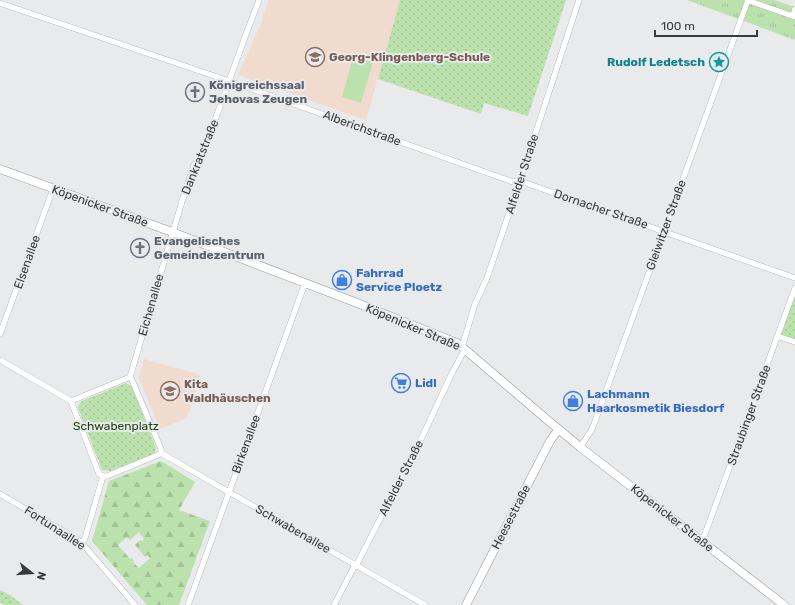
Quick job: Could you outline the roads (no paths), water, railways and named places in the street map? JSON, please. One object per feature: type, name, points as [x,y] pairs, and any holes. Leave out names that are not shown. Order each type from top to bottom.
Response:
[{"type":"main road","name":"Köpenicker Straße","points":[[0,169],[172,232],[457,343],[558,430],[784,605]]},
{"type":"main road","name":"Heesestraße","points":[[466,605],[550,440],[558,430]]},
{"type":"street","name":"Dankratstraße","points":[[172,232],[194,165],[202,156],[259,0]]},
{"type":"street","name":"Alfelder Straße","points":[[334,605],[358,562],[424,433],[464,348],[476,304],[487,278],[520,181],[579,0]]},
{"type":"street","points":[[748,0],[794,16],[795,9]]},
{"type":"street","name":"Gleiwitzer Straße","points":[[580,447],[591,431],[748,0]]},
{"type":"street","name":"Alberichstraße","points":[[0,3],[229,81],[513,182],[520,181]]},
{"type":"street","name":"Dornacher Straße","points":[[520,181],[795,278]]},
{"type":"street","name":"Elsenallee","points":[[0,334],[53,189]]},
{"type":"street","name":"Eichenallee","points":[[130,377],[172,232]]},
{"type":"street","name":"Birkenallee","points":[[188,605],[228,491],[305,283]]},
{"type":"street","name":"Straubinger Straße","points":[[701,540],[705,534],[795,288]]},
{"type":"street","points":[[778,336],[795,342]]},
{"type":"street","points":[[0,360],[71,401],[99,474],[107,476],[161,453],[161,449],[130,377],[71,401]]},
{"type":"street","name":"Schwabenallee","points":[[161,453],[425,605]]},
{"type":"street","points":[[82,543],[85,538],[103,476]]},
{"type":"street","name":"Fortunaallee","points":[[0,494],[82,543],[88,548],[135,605]]},
{"type":"place","name":"Georg-Klingenberg-Schule","points":[[315,57]]},
{"type":"place","name":"Rudolf Ledetsch","points":[[719,62]]},
{"type":"place","name":"Königreichssaal Jehovas Zeugen","points":[[195,92]]},
{"type":"place","name":"Evangelisches Gemeindezentrum","points":[[140,248]]},
{"type":"place","name":"Fahrrad Service Ploetz","points":[[342,280]]},
{"type":"place","name":"Lidl","points":[[401,383]]},
{"type":"place","name":"Kita Waldhäuschen","points":[[170,391]]},
{"type":"place","name":"Lachmann Haarkosmetik Biesdorf","points":[[573,401]]},
{"type":"park label","name":"Schwabenplatz","points":[[116,426]]}]
